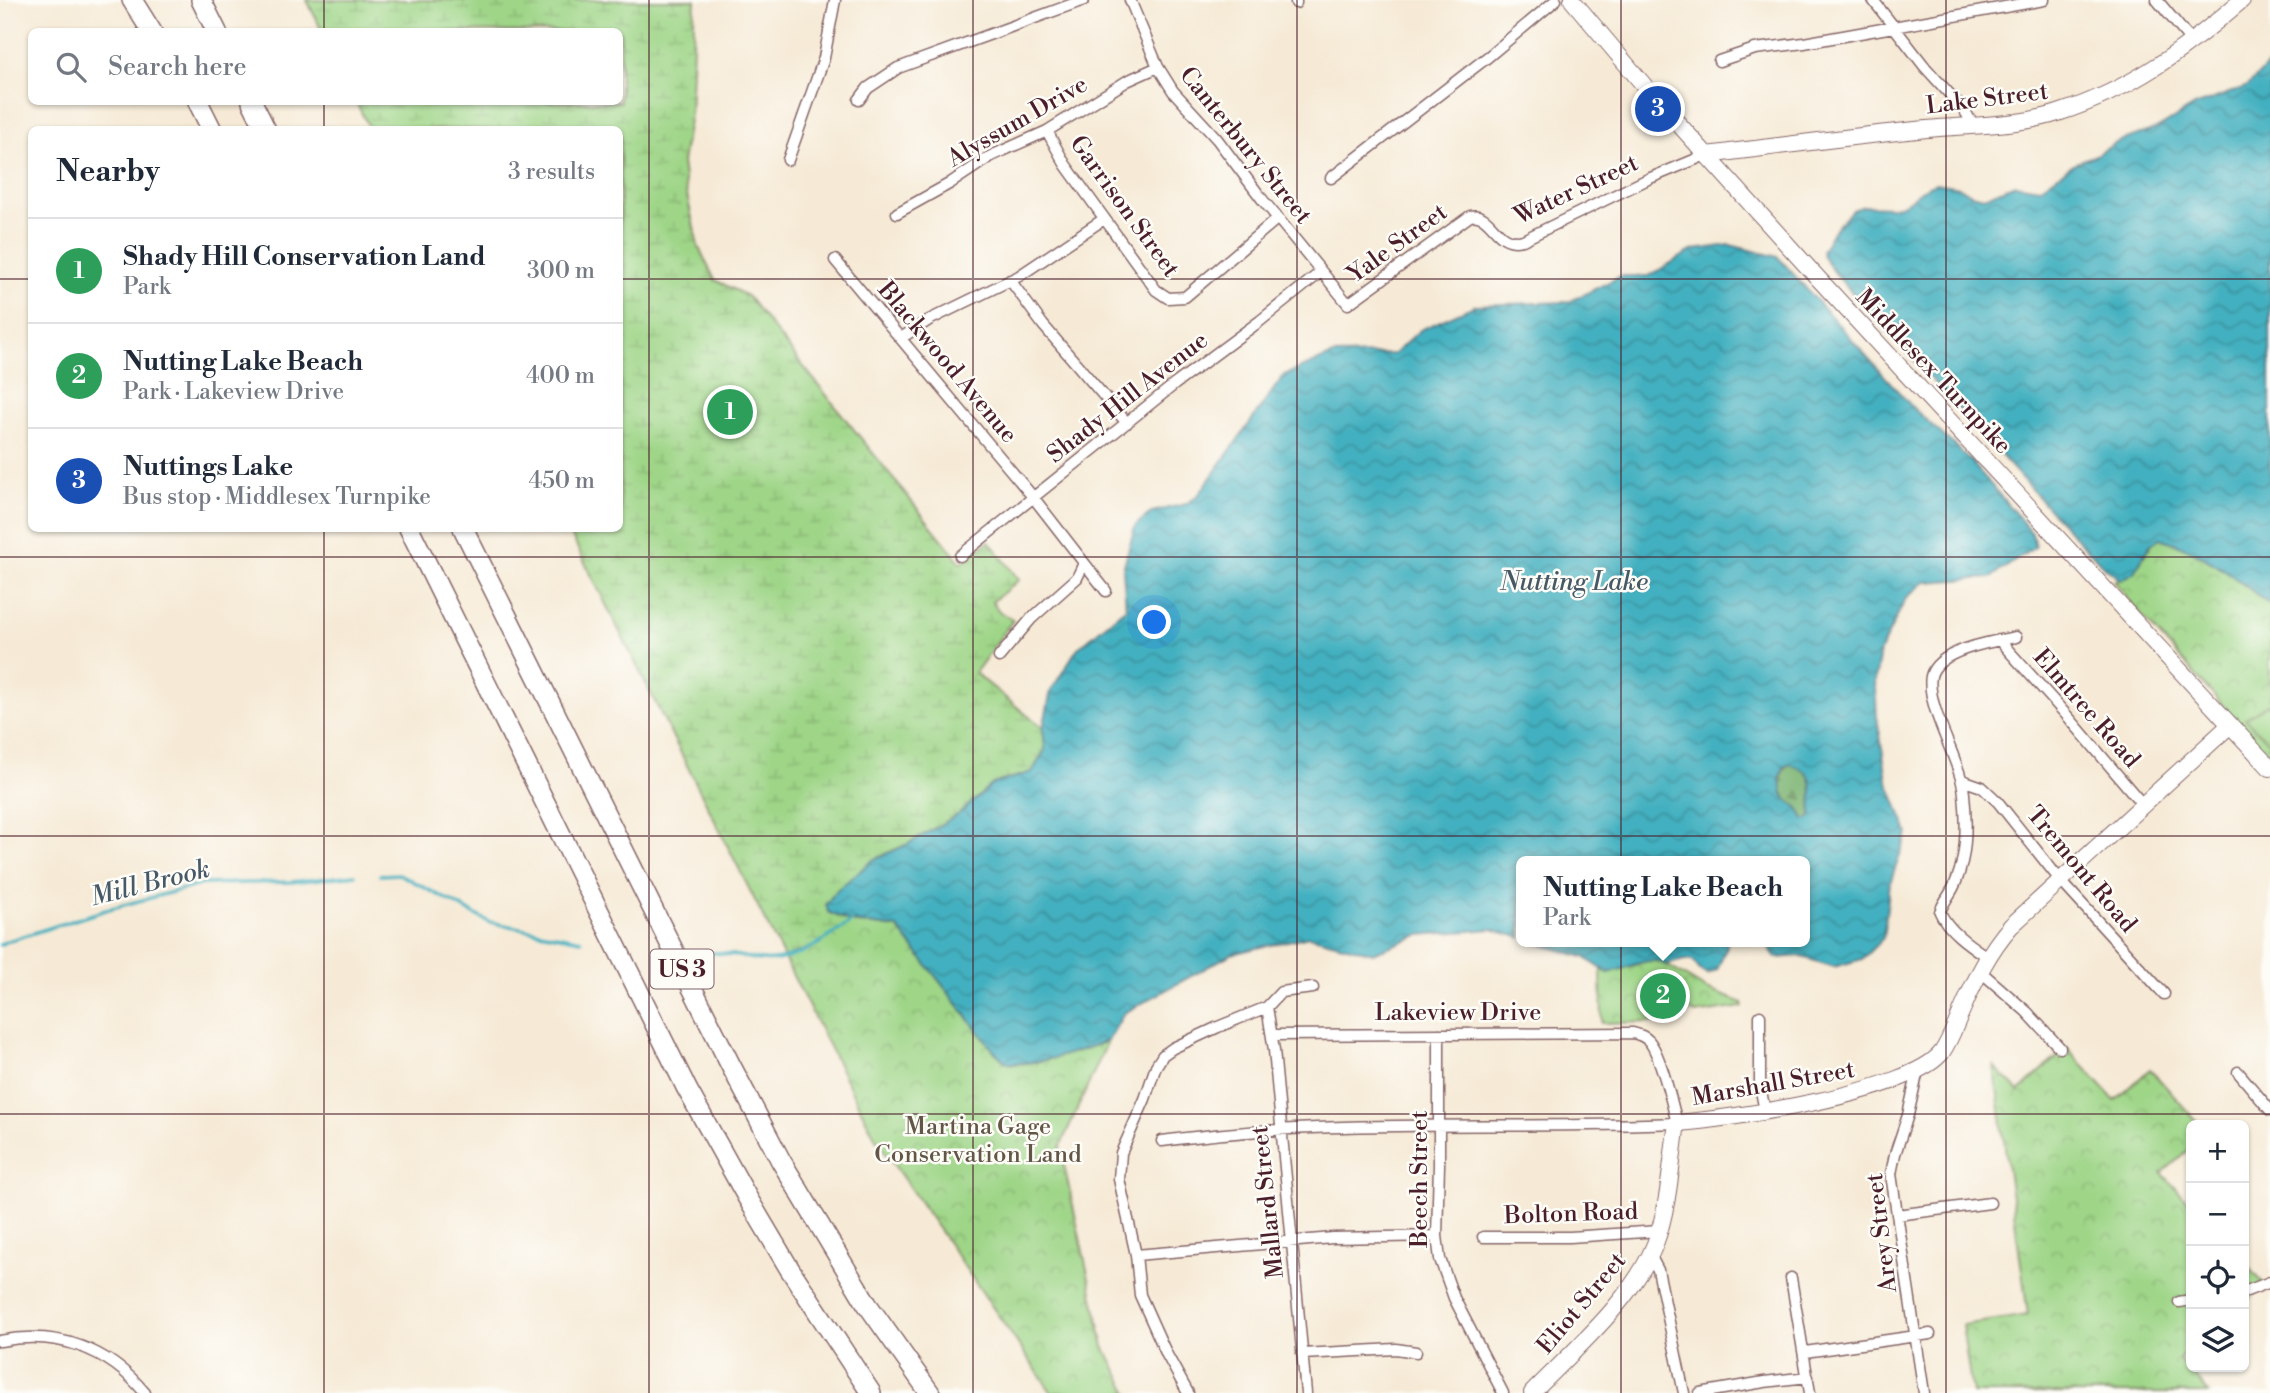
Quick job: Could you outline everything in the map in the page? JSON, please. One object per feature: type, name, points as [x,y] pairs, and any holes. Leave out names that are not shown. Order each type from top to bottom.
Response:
[{"type":"highway","points":[[132,0],[150,28]]},
{"type":"highway","points":[[148,0],[161,28]]},
{"type":"highway","points":[[201,0],[215,28]]},
{"type":"highway","points":[[214,0],[224,28]]},
{"type":"highway","points":[[200,105],[210,126]]},
{"type":"highway","points":[[254,105],[264,126]]},
{"type":"highway","name":"US 3","points":[[411,532],[687,1088],[789,1268],[871,1393]]},
{"type":"highway","name":"US 3","points":[[465,532],[692,989],[781,1161],[867,1304],[930,1393]]},
{"type":"street","points":[[788,160],[824,58],[835,0]]},
{"type":"street","points":[[859,100],[867,88],[898,68],[1084,0]]},
{"type":"street","name":"Canterbury Street","points":[[1130,0],[1158,67],[1178,97],[1217,139],[1348,304]]},
{"type":"street","points":[[1331,178],[1489,56],[1556,0]]},
{"type":"street","name":"Middlesex Turnpike","points":[[1572,0],[1706,155],[2270,768]]},
{"type":"street","points":[[1873,0],[1925,67],[1965,111],[1973,125]]},
{"type":"street","points":[[1719,61],[1755,49],[2045,0]]},
{"type":"street","points":[[2157,0],[2192,42]]},
{"type":"street","name":"Lake Street","points":[[1706,155],[1856,136],[2036,119],[2058,113],[2142,77],[2192,42],[2242,0]]},
{"type":"street","name":"Alyssum Drive","points":[[897,213],[991,156],[1047,131],[1127,81],[1158,67]]},
{"type":"street","name":"Garrison Street","points":[[1047,131],[1065,164],[1104,219],[1156,290],[1168,298],[1185,297],[1278,218]]},
{"type":"street","name":"Water Street","points":[[1470,216],[1484,218],[1505,239],[1523,240],[1648,179],[1706,155]]},
{"type":"street","name":"Yale Street","points":[[1348,304],[1470,216]]},
{"type":"street","points":[[901,338],[929,320],[1028,271],[1104,219]]},
{"type":"street","name":"Blackwood Avenue","points":[[835,260],[1033,497],[1106,591]]},
{"type":"street","name":"Shady Hill Avenue","points":[[960,556],[1321,272]]},
{"type":"street","points":[[1010,281],[1043,325],[1127,423]]},
{"type":"street","points":[[999,657],[1031,619],[1077,578],[1084,563]]},
{"type":"street","points":[[2016,637],[1965,649],[1938,665],[1931,676],[1934,703],[1962,780],[1966,826],[1962,864],[1940,912],[1944,920],[1965,940],[2060,1048]]},
{"type":"street","name":"Elmtree Road","points":[[1999,640],[2143,804]]},
{"type":"street","name":"Marshall Street","points":[[1162,1141],[1220,1133],[1280,1130],[1440,1125],[1677,1123],[1765,1111],[1863,1091],[1917,1070],[1929,1064],[1943,1050],[1984,964],[2011,926],[2230,725]]},
{"type":"street","name":"Tremont Road","points":[[1962,780],[1982,787],[1998,802],[2060,880],[2164,994]]},
{"type":"street","points":[[1188,1393],[1143,1305],[1136,1255],[1119,1180],[1120,1160],[1159,1061],[1173,1048],[1267,1007],[1281,992],[1313,988]]},
{"type":"street","name":"Mallard Street","points":[[1267,1007],[1272,1035],[1306,1393]]},
{"type":"street","points":[[1760,1016],[1760,1086],[1765,1111]]},
{"type":"street","name":"Lakeview Drive","points":[[1272,1035],[1628,1033],[1644,1037]]},
{"type":"street","name":"Beech Street","points":[[1439,1034],[1437,1236],[1440,1259],[1448,1285],[1503,1393]]},
{"type":"street","name":"Eliot Street","points":[[1532,1393],[1614,1308],[1650,1255],[1659,1231],[1677,1123],[1653,1047],[1644,1037]]},
{"type":"street","name":"Arey Street","points":[[1917,1070],[1905,1128],[1893,1163],[1892,1184],[1924,1393]]},
{"type":"street","points":[[2238,1072],[2270,1110]]},
{"type":"street","points":[[1897,1215],[1990,1203]]},
{"type":"street","name":"Bolton Road","points":[[1483,1237],[1570,1237],[1659,1231]]},
{"type":"street","points":[[1136,1255],[1291,1240],[1437,1236]]},
{"type":"street","points":[[1650,1255],[1658,1270],[1684,1393]]},
{"type":"street","points":[[1791,1278],[1810,1393]]},
{"type":"street","points":[[2249,1290],[2270,1282]]},
{"type":"street","points":[[1805,1352],[1930,1334]]},
{"type":"street","points":[[0,1341],[28,1336],[68,1342],[115,1365],[134,1379],[145,1393]]},
{"type":"street","points":[[1302,1354],[1396,1349],[1416,1352]]},
{"type":"street","points":[[1700,1393],[1808,1377]]},
{"type":"green space","points":[[307,0],[695,0],[690,114],[682,162],[698,246],[715,280],[747,296],[961,563],[989,541],[1019,580],[992,602],[1000,612],[1013,620],[975,673],[1043,728],[1045,750],[1032,772],[993,784],[959,814],[906,845],[874,859],[828,912],[851,922],[819,944],[784,958],[570,532],[623,532],[623,126],[368,126],[358,105],[623,105],[623,28],[321,28]]},
{"type":"green space","points":[[2158,537],[2203,557],[2270,605],[2270,749],[2267,755],[2114,581],[2129,575],[2135,569]]},
{"type":"green space","points":[[2267,704],[2270,707],[2270,743],[2245,719]]},
{"type":"green space","points":[[1789,764],[1806,772],[1810,777],[1812,815],[1808,819],[1804,819],[1783,793],[1782,775]]},
{"type":"green space","name":"Martina Gage Conservation Land","points":[[851,922],[898,928],[994,1051],[1006,1062],[1014,1064],[1041,1060],[1108,1041],[1060,1147],[1104,1347],[1129,1393],[1052,1393],[876,1139],[784,958],[819,944]]},
{"type":"green space","points":[[1650,960],[1660,961],[1706,989],[1743,1003],[1743,1007],[1695,1014],[1691,1011],[1654,1022],[1602,1023],[1601,970],[1609,973]]},
{"type":"green space","points":[[2067,1048],[2115,1101],[2150,1069],[2196,1120],[2186,1120],[2186,1152],[2162,1173],[2186,1199],[2186,1353],[2179,1359],[2186,1367],[2186,1372],[2190,1372],[2209,1393],[1972,1393],[1962,1325],[2028,1315],[1994,1066],[2019,1091]]},
{"type":"green space","points":[[2249,1267],[2265,1285],[2249,1299]]},
{"type":"water","points":[[2270,59],[2270,605],[2203,557],[2159,538],[2151,544],[2134,572],[2121,580],[2103,566],[2000,454],[1982,442],[1976,428],[1839,278],[1823,257],[1822,251],[1834,230],[1852,210],[1864,206],[1893,207],[1905,203],[1936,183],[1960,187],[1971,194],[1984,197],[2015,184],[2040,188],[2075,163],[2118,142],[2158,128],[2195,106],[2248,86],[2268,65]]},
{"type":"water","name":"Nutting Lake","points":[[1730,245],[1778,257],[1913,408],[1969,459],[2032,533],[2035,547],[1990,578],[1925,582],[1906,598],[1880,651],[1875,681],[1877,717],[1887,779],[1908,833],[1890,883],[1883,938],[1862,959],[1834,967],[1799,956],[1776,958],[1769,947],[1810,947],[1810,856],[1516,856],[1516,936],[1492,929],[1419,935],[1373,953],[1309,936],[1231,954],[1124,1013],[1108,1041],[1045,1060],[1007,1063],[994,1051],[898,928],[851,922],[828,912],[826,904],[837,890],[874,859],[906,845],[959,814],[993,784],[1032,772],[1045,750],[1043,728],[1051,691],[1077,649],[1126,608],[1123,569],[1135,526],[1152,512],[1186,504],[1199,494],[1284,375],[1333,355],[1394,354],[1420,330],[1476,305],[1569,302],[1621,276],[1649,276],[1693,250]],"holes":[[[1789,764],[1806,772],[1811,784],[1812,815],[1808,819],[1804,819],[1798,808],[1786,799],[1780,778],[1784,767]]]},
{"type":"water","points":[[1550,947],[1727,947],[1717,970],[1707,975],[1693,961],[1684,960],[1665,965],[1646,961],[1608,973],[1584,957]]},
{"type":"waterway","name":"Mill Brook","points":[[380,875],[399,874],[489,922],[581,940]]},
{"type":"waterway","name":"Mill Brook","points":[[0,945],[112,908],[203,884],[291,882],[355,875]]},
{"type":"waterway","name":"Mill Brook","points":[[706,953],[761,960],[785,958],[809,949],[851,922]]},
{"type":"place","name":"Nuttings Lake","points":[[1658,109]]},
{"type":"place","name":"Shady Hill Conservation Land","points":[[730,412]]},
{"type":"place","name":"Nutting Lake Beach","points":[[1663,996]]}]
